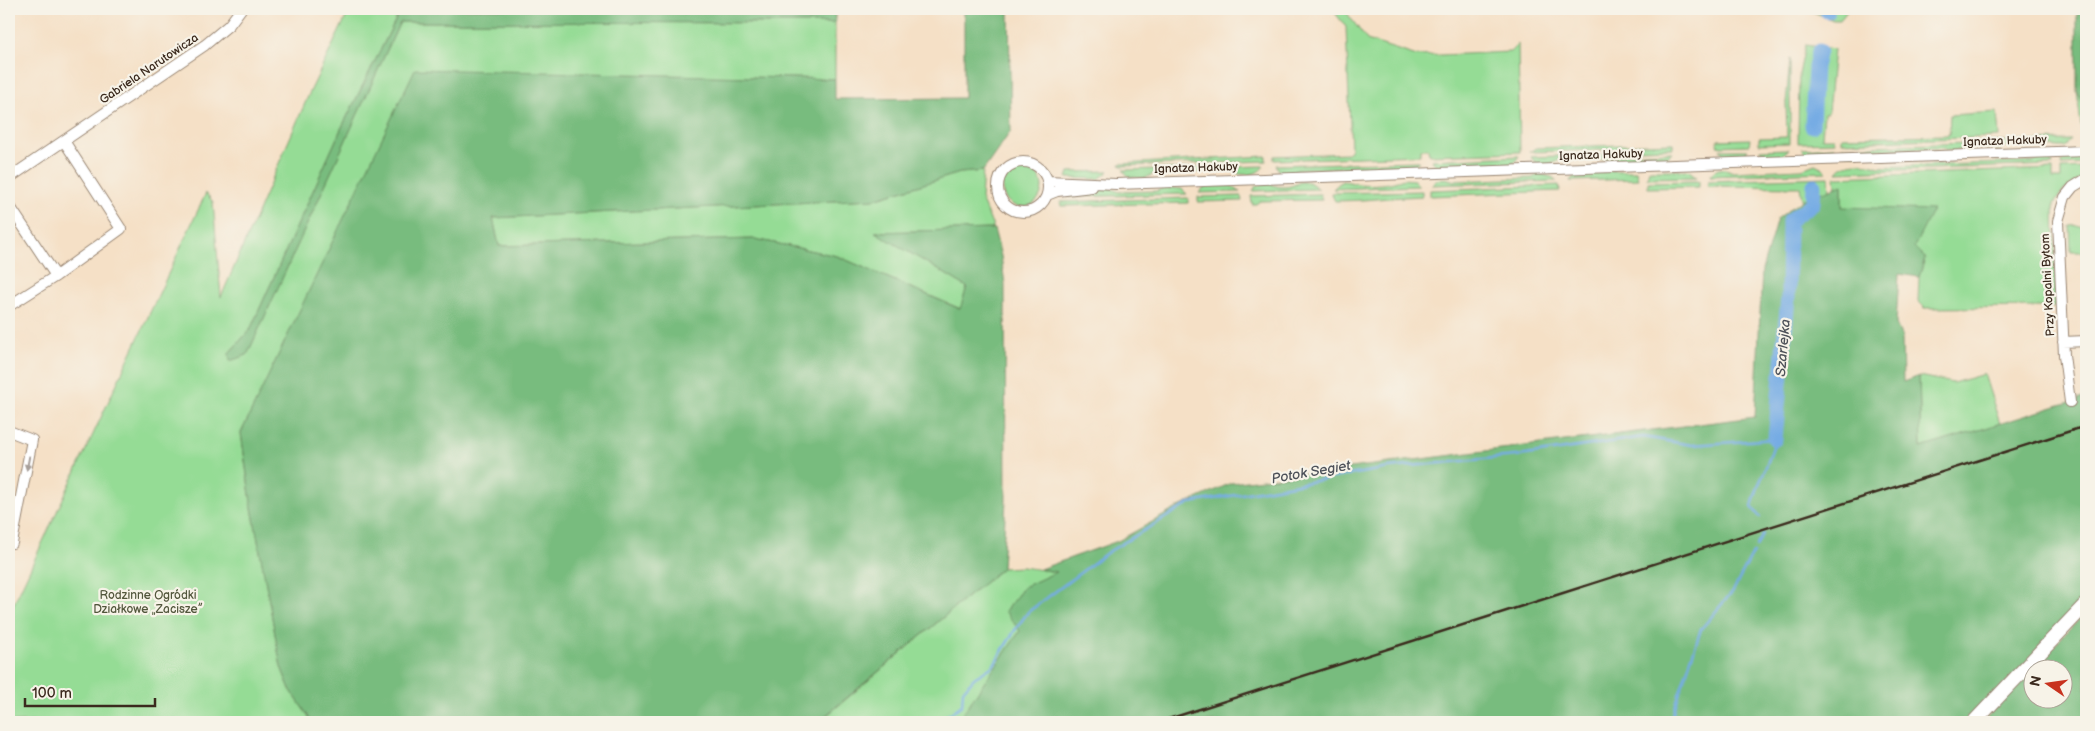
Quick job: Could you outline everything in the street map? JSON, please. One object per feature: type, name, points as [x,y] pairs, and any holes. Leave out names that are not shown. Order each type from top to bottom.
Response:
[{"type":"street","name":"Gabriela Narutowicza","points":[[9,178],[218,36],[241,9]]},
{"type":"street","points":[[9,306],[56,276],[121,229],[64,141]]},
{"type":"street","name":"Ignatza Hakuby","points":[[1047,181],[1116,184],[2086,151]]},
{"type":"street","points":[[1018,162],[1036,165],[1045,175],[1047,181],[1047,195],[1038,207],[1030,211],[1020,212],[1011,209],[1003,203],[997,185],[1002,172],[1009,165],[1018,162]]},
{"type":"street","name":"Przy Kopalni Bytom","points":[[2070,402],[2063,342],[2059,273],[2060,211],[2065,197],[2073,186],[2086,179]]},
{"type":"street","name":"Ignatza Hakuby","points":[[1047,195],[1058,191],[1116,184]]},
{"type":"street","points":[[9,205],[56,276]]},
{"type":"street","points":[[2063,342],[2086,341]]},
{"type":"street","points":[[9,431],[32,440],[12,543],[9,542]]},
{"type":"street","points":[[1974,722],[2086,604]]},
{"type":"green space","name":"Rodzinne Ogródki Działkowe „Zacisze”","points":[[350,9],[401,9],[341,129],[250,330],[229,353],[247,355],[400,22],[835,23],[835,79],[415,70],[241,433],[251,502],[281,667],[290,689],[312,722],[9,722],[9,614],[206,193],[213,202],[221,297],[309,94]]},
{"type":"green space","points":[[401,9],[835,9],[835,23],[400,22],[247,355],[230,361],[229,353],[250,330],[341,129]]},
{"type":"green space","points":[[964,9],[1009,9],[1011,131],[983,171],[960,173],[874,199],[493,218],[499,246],[755,239],[837,256],[960,309],[967,287],[875,232],[994,229],[1001,256],[1005,284],[1006,500],[1002,568],[818,722],[312,722],[290,689],[281,667],[251,502],[241,433],[415,69],[835,79],[835,99],[964,98]]},
{"type":"green space","points":[[1332,9],[1344,9],[1367,40],[1417,56],[1510,52],[1518,44],[1520,152],[1429,155],[1428,149],[1420,149],[1420,155],[1274,160],[1274,156],[1348,153],[1351,149],[1346,27]]},
{"type":"green space","points":[[1812,9],[1849,9],[1840,20],[1833,20],[1811,11]]},
{"type":"green space","points":[[2077,9],[2086,9],[2086,110],[2077,91]]},
{"type":"green space","points":[[1805,45],[1834,49],[1828,113],[1824,114],[1822,138],[1834,138],[1835,142],[1798,143],[1799,75]]},
{"type":"green space","points":[[1790,59],[1790,143],[1759,144],[1759,138],[1787,137],[1786,103]]},
{"type":"green space","points":[[2077,91],[2086,110],[2086,134],[2082,134]]},
{"type":"green space","points":[[1997,112],[1999,137],[1842,142],[1842,137],[1949,135],[1950,115]]},
{"type":"green space","points":[[1750,139],[1749,145],[1718,146],[1718,140]]},
{"type":"green space","points":[[2071,140],[2066,147],[2023,144],[2006,146],[1998,150],[1983,147],[1979,142]]},
{"type":"green space","points":[[1673,143],[1673,148],[1529,152],[1537,148]]},
{"type":"green space","points":[[1967,143],[1959,150],[1953,151],[1942,148],[1865,150],[1858,154],[1844,153],[1842,147]]},
{"type":"green space","points":[[1834,147],[1828,155],[1806,154],[1801,149]]},
{"type":"green space","points":[[1789,149],[1774,157],[1767,156],[1760,150]]},
{"type":"green space","points":[[1720,150],[1748,150],[1738,158],[1730,158]]},
{"type":"green space","points":[[1672,152],[1664,160],[1644,161],[1636,158],[1559,160],[1544,165],[1537,163],[1531,157]]},
{"type":"green space","points":[[1266,156],[1266,161],[1121,166],[1120,164]]},
{"type":"green space","points":[[1519,156],[1514,163],[1502,166],[1494,163],[1456,164],[1449,168],[1439,168],[1431,160]]},
{"type":"green space","points":[[2086,156],[2086,164],[2061,165],[2068,157]]},
{"type":"green space","points":[[2042,157],[2050,159],[2053,165],[1837,172],[1845,165],[1857,163],[1879,167],[2034,162]]},
{"type":"green space","points":[[1419,161],[1413,167],[1407,169],[1392,166],[1299,169],[1290,173],[1279,171],[1276,165]]},
{"type":"green space","points":[[1815,164],[1827,172],[1710,176],[1720,169],[1733,172],[1802,169]]},
{"type":"green space","points":[[1264,166],[1253,174],[1239,174],[1230,171],[1153,174],[1146,178],[1129,177],[1123,170]]},
{"type":"green space","points":[[1018,167],[1026,167],[1033,170],[1039,176],[1042,187],[1039,198],[1033,204],[1026,207],[1018,207],[1011,204],[1005,198],[1002,191],[1002,183],[1005,176],[1011,170]]},
{"type":"green space","points":[[2086,168],[2086,174],[2062,192],[2054,204],[2056,296],[2054,307],[1925,308],[1918,301],[1919,277],[1925,258],[1842,207],[1842,186],[1836,188],[1835,177],[2053,169],[2053,179],[2061,179],[2061,169]]},
{"type":"green space","points":[[1649,170],[1688,170],[1697,177],[1647,178]]},
{"type":"green space","points":[[983,171],[981,199],[994,229],[876,232],[967,287],[961,309],[837,256],[755,239],[499,246],[493,218],[874,199],[960,173]]},
{"type":"green space","points":[[1109,171],[1099,179],[1067,178],[1069,172]]},
{"type":"green space","points":[[1636,171],[1638,179],[1570,181],[1574,177],[1590,172]]},
{"type":"green space","points":[[1540,174],[1552,177],[1557,181],[1431,185],[1442,178],[1454,181],[1532,178]]},
{"type":"green space","points":[[1829,177],[1830,190],[1802,200],[1800,187],[1707,186],[1708,181]]},
{"type":"green space","points":[[1403,179],[1414,180],[1419,186],[1333,189],[1342,181],[1358,184],[1375,184]]},
{"type":"green space","points":[[1699,181],[1699,187],[1648,188],[1648,182]]},
{"type":"green space","points":[[1300,182],[1309,182],[1319,189],[1253,191],[1256,186],[1269,183],[1284,187]]},
{"type":"green space","points":[[1208,185],[1232,186],[1240,192],[1199,193]]},
{"type":"green space","points":[[1559,185],[1560,191],[1430,196],[1430,190]]},
{"type":"green space","points":[[1842,185],[1842,207],[1933,210],[1914,247],[1925,258],[1919,277],[1899,274],[1896,324],[1902,337],[1903,382],[1919,376],[1921,448],[2086,397],[2086,600],[2031,658],[2022,658],[2022,667],[1970,722],[957,722],[1020,631],[1005,611],[1024,587],[1056,572],[1040,569],[1118,541],[1179,507],[1231,483],[1755,417],[1762,270],[1777,219],[1802,200]]},
{"type":"green space","points":[[1164,187],[1182,189],[1187,194],[1068,197],[1067,193],[1110,188],[1119,192],[1157,191]]},
{"type":"green space","points":[[1422,191],[1422,196],[1346,201],[1335,201],[1331,193]]},
{"type":"green space","points":[[1320,194],[1322,200],[1260,201],[1256,204],[1252,204],[1251,196]]},
{"type":"green space","points":[[1241,196],[1242,201],[1198,202],[1198,197]]},
{"type":"green space","points":[[1188,198],[1188,203],[1061,206],[1060,202]]},
{"type":"green space","points":[[2086,225],[2086,252],[2071,252],[2070,226]]},
{"type":"green space","points":[[1984,374],[2000,424],[1921,448],[1919,376],[1953,383]]},
{"type":"green space","points":[[1022,567],[1057,572],[1024,587],[1005,611],[1020,631],[957,722],[819,722],[1002,568]]},
{"type":"green space","points":[[2086,612],[2086,722],[1982,722],[2022,680],[2022,708],[2072,708],[2072,658],[2042,658]]},
{"type":"waterway","name":"Szarlejka","points":[[1812,126],[1815,67],[1819,51]]},
{"type":"waterway","name":"Szarlejka","points":[[1813,101],[1819,104]]},
{"type":"waterway","name":"Szarlejka","points":[[1775,439],[1788,298],[1789,221],[1813,203],[1814,185]]},
{"type":"waterway","name":"Potok Segiet","points":[[938,722],[962,705],[963,691],[974,678],[993,666],[1028,612],[1108,552],[1190,503],[1389,468],[1526,455],[1643,437],[1692,445],[1775,439],[1752,507],[1760,517]]},
{"type":"waterway","name":"Szarlejka","points":[[1756,547],[1763,534]]},
{"type":"waterway","name":"Szarlejka","points":[[1670,722],[1701,629],[1733,591],[1753,553]]},
{"type":"railway","points":[[1159,722],[2086,426]]}]
